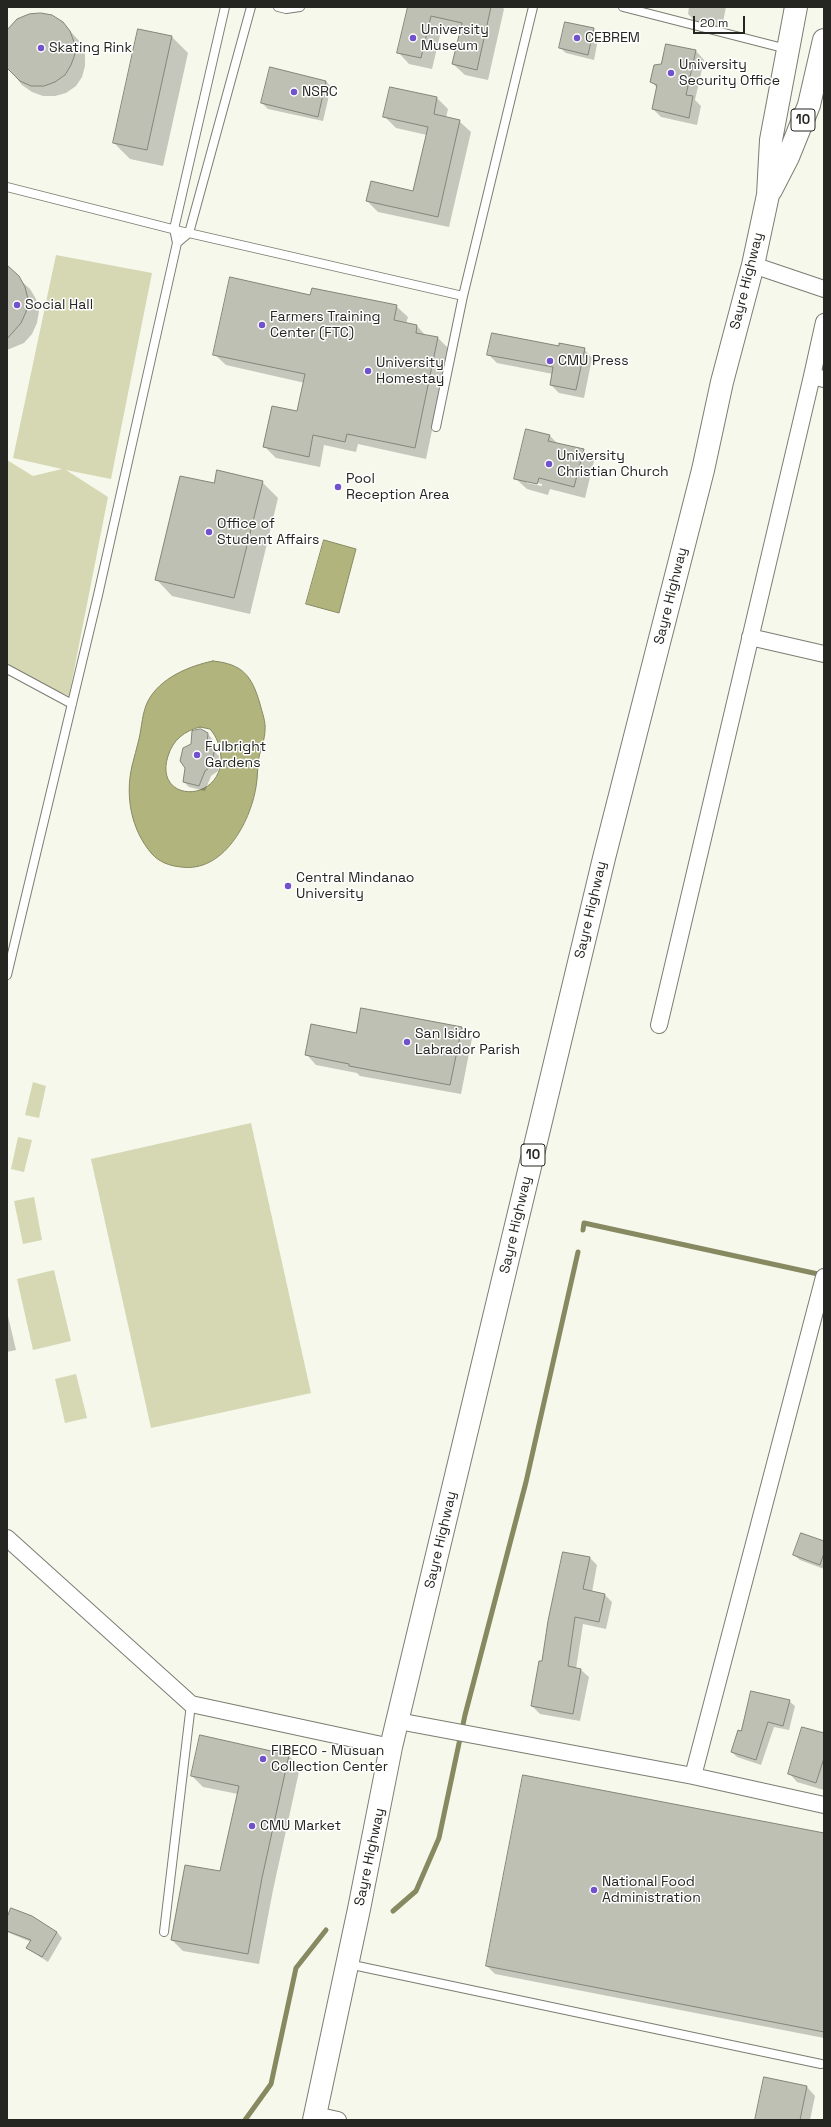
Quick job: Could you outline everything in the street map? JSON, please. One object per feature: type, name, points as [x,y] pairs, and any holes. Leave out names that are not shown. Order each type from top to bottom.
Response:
[{"type":"highway","name":"Sayre Highway","points":[[314,2118],[391,1747],[604,858],[701,477],[722,382],[753,265],[768,194],[771,140],[796,7]]},
{"type":"highway","name":"Sayre Highway","points":[[768,194],[788,157],[809,105],[824,40]]},
{"type":"highway","points":[[783,72],[789,81],[798,86],[815,79]]},
{"type":"street","points":[[753,265],[824,289]]},
{"type":"street","points":[[659,1025],[750,637],[818,378],[824,322]]},
{"type":"street","points":[[750,637],[824,654]]},
{"type":"street","points":[[693,1776],[824,1277]]},
{"type":"street","points":[[7,1538],[191,1704],[391,1747]]},
{"type":"street","points":[[398,1721],[693,1776],[824,1805]]},
{"type":"street","points":[[314,2118],[338,2120]]},
{"type":"lane","points":[[7,975],[133,446],[177,243],[174,229],[224,7]]},
{"type":"lane","points":[[177,243],[189,233],[252,7]]},
{"type":"lane","points":[[278,7],[286,9],[300,7]]},
{"type":"lane","points":[[436,427],[463,296],[533,7]]},
{"type":"lane","points":[[623,7],[787,49]]},
{"type":"lane","points":[[7,187],[189,233],[463,296]]},
{"type":"lane","points":[[7,669],[72,704]]},
{"type":"lane","points":[[164,1932],[191,1704]]},
{"type":"lane","points":[[347,1964],[821,2064]]},
{"type":"shaded area","points":[[56,255],[152,273],[111,479],[66,470],[108,497],[69,696],[7,668],[7,460],[33,476],[62,469],[13,458]]},
{"type":"shaded area","points":[[324,540],[356,549],[339,613],[306,604]]},
{"type":"shaded area","points":[[213,661],[232,665],[245,673],[250,679],[257,694],[264,720],[264,740],[259,757],[257,783],[253,801],[241,830],[232,843],[222,854],[210,862],[196,867],[173,866],[161,861],[152,854],[139,834],[135,824],[130,801],[130,777],[143,715],[148,701],[153,693],[176,674]],"holes":[[[200,727],[210,729],[216,738],[220,749],[221,757],[218,772],[211,783],[201,790],[189,792],[178,789],[170,783],[166,771],[170,750],[176,741],[189,731]]]},
{"type":"shaded area","points":[[33,1082],[46,1086],[39,1118],[25,1115]]},
{"type":"shaded area","points":[[251,1123],[311,1393],[151,1428],[91,1159]]},
{"type":"shaded area","points":[[18,1137],[32,1140],[24,1172],[11,1169]]},
{"type":"shaded area","points":[[34,1197],[42,1240],[23,1244],[14,1201]]},
{"type":"shaded area","points":[[54,1270],[71,1341],[33,1350],[17,1279]]},
{"type":"shaded area","points":[[76,1374],[87,1418],[65,1423],[55,1379]]},
{"type":"building","name":"University Museum","points":[[408,7],[491,7],[477,70],[452,64],[462,23],[431,16],[421,58],[397,53]]},
{"type":"building","name":"Skating Rink","points":[[41,13],[52,15],[63,22],[70,31],[74,42],[75,54],[65,75],[55,82],[44,86],[31,86],[20,81],[7,68],[7,30],[17,19],[29,14]]},
{"type":"building","name":"CEBREM","points":[[565,22],[594,28],[588,55],[559,48]]},
{"type":"building","points":[[138,29],[172,36],[147,150],[113,143]]},
{"type":"building","name":"University Security Office","points":[[666,44],[696,50],[686,95],[693,96],[689,118],[652,109],[657,85],[650,82],[654,65],[661,64]]},
{"type":"building","name":"NSRC","points":[[270,67],[326,81],[318,117],[261,103]]},
{"type":"building","points":[[390,87],[437,97],[434,114],[460,120],[438,217],[366,201],[371,181],[413,191],[428,127],[383,117]]},
{"type":"building","name":"Social Hall","points":[[7,265],[19,276],[25,287],[28,299],[26,312],[21,323],[7,339]]},
{"type":"building","name":"University Homestay","points":[[230,277],[310,295],[312,288],[397,305],[394,320],[417,325],[416,333],[438,337],[415,448],[347,434],[345,442],[313,435],[309,457],[263,447],[272,406],[297,411],[305,374],[213,355]]},
{"type":"building","name":"CMU Press","points":[[492,333],[559,346],[559,343],[585,348],[576,390],[550,385],[553,367],[487,355]]},
{"type":"building","name":"University Christian Church","points":[[526,429],[550,435],[548,441],[584,449],[574,487],[539,478],[537,484],[514,479]]},
{"type":"building","name":"Office of Student Affairs","points":[[217,470],[263,481],[234,598],[155,580],[180,476],[214,483]]},
{"type":"building","name":"Fulbright Gardens","points":[[201,729],[208,733],[207,744],[214,750],[213,765],[205,771],[199,786],[183,782],[185,768],[180,761],[183,748],[191,744],[192,731]]},
{"type":"building","name":"San Isidro Labrador Parish","points":[[361,1008],[462,1027],[450,1085],[349,1066],[349,1064],[305,1055],[311,1024],[356,1033]]},
{"type":"building","points":[[801,1533],[824,1541],[824,1553],[820,1565],[793,1555]]},
{"type":"building","points":[[563,1552],[590,1557],[583,1589],[605,1594],[599,1622],[575,1617],[568,1666],[581,1669],[573,1714],[531,1706],[539,1661],[542,1661],[548,1621]]},
{"type":"building","points":[[751,1691],[790,1700],[783,1726],[768,1722],[756,1760],[731,1752],[738,1730],[741,1731]]},
{"type":"building","points":[[802,1727],[824,1733],[824,1758],[816,1783],[788,1774]]},
{"type":"building","name":"CMU Market","points":[[200,1735],[289,1755],[262,1878],[248,1954],[171,1940],[185,1865],[220,1871],[239,1786],[191,1776]]},
{"type":"building","points":[[523,1775],[824,1833],[824,2032],[486,1966]]},
{"type":"building","points":[[11,1908],[32,1916],[57,1932],[42,1957],[26,1948],[31,1940],[7,1931],[7,1918]]},
{"type":"building","points":[[764,2077],[807,2086],[800,2120],[755,2120]]},
{"type":"waterway","points":[[583,1230],[584,1223],[818,1274]]},
{"type":"waterway","points":[[393,1911],[416,1891],[439,1838],[465,1715],[526,1482],[578,1252]]},
{"type":"waterway","points":[[245,2120],[271,2084],[296,1968],[326,1930]]},
{"type":"place","name":"University Museum","points":[[413,38]]},
{"type":"place","name":"CEBREM","points":[[577,38]]},
{"type":"place","name":"Skating Rink","points":[[41,48]]},
{"type":"place","name":"University Security Office","points":[[671,73]]},
{"type":"place","name":"NSRC","points":[[294,92]]},
{"type":"place","name":"Social Hall","points":[[17,305]]},
{"type":"place","name":"Farmers Training Center (FTC)","points":[[262,325]]},
{"type":"place","name":"CMU Press","points":[[550,361]]},
{"type":"place","name":"University Homestay","points":[[368,371]]},
{"type":"place","name":"University Christian Church","points":[[549,464]]},
{"type":"place","name":"Pool Reception Area","points":[[338,487]]},
{"type":"place","name":"Office of Student Affairs","points":[[209,532]]},
{"type":"place","name":"Fulbright Gardens","points":[[197,755]]},
{"type":"place","name":"Central Mindanao University","points":[[288,886]]},
{"type":"place","name":"San Isidro Labrador Parish","points":[[407,1042]]},
{"type":"place","name":"FIBECO - Musuan Collection Center","points":[[263,1759]]},
{"type":"place","name":"CMU Market","points":[[252,1826]]},
{"type":"place","name":"National Food Administration","points":[[594,1890]]}]
